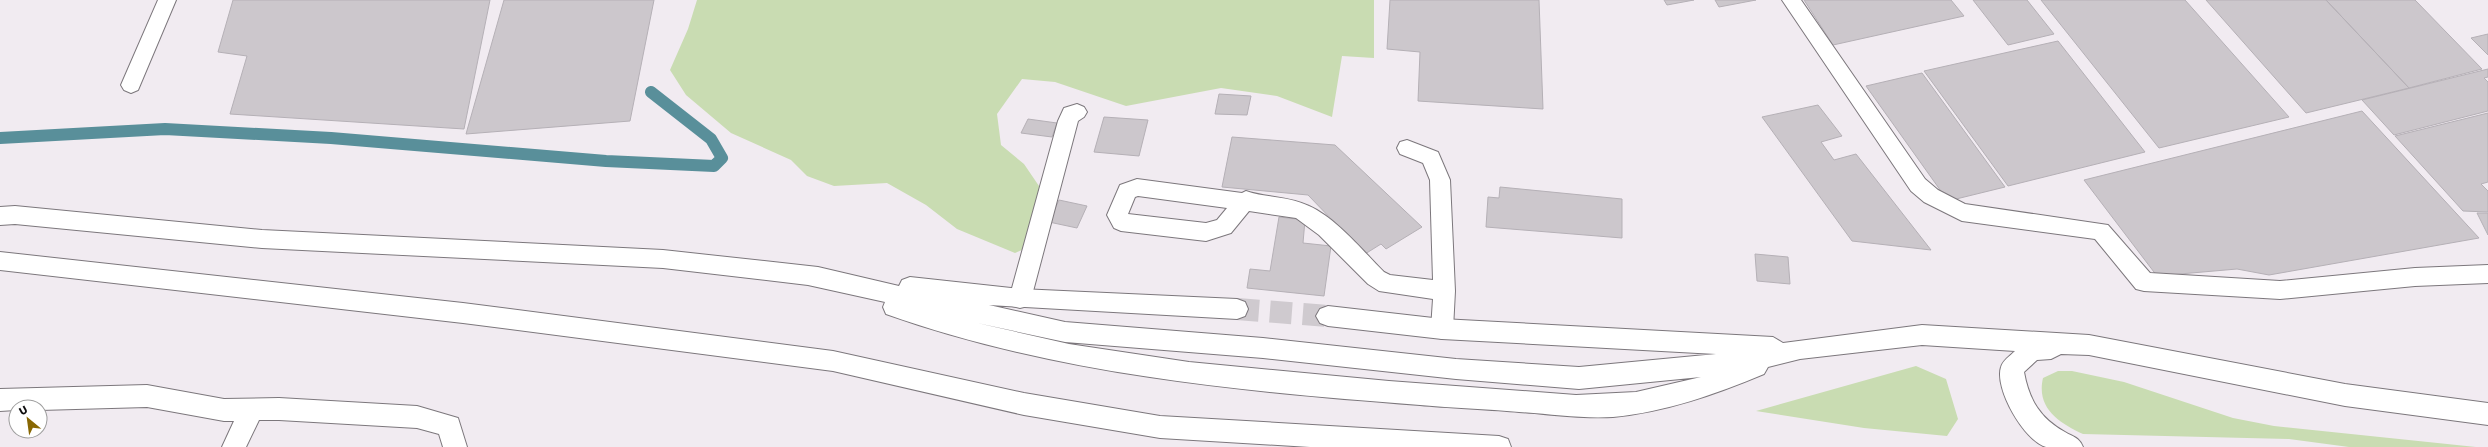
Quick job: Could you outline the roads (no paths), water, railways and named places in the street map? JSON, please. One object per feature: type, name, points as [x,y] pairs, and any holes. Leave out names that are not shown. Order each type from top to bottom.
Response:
[{"type":"main road","points":[[0,216],[15,215],[262,239],[663,259],[1020,299],[1237,309]]},
{"type":"main road","points":[[0,262],[464,313],[833,361],[1024,404],[1160,427],[1499,447]]},
{"type":"main road","points":[[804,275],[936,323],[1050,350],[1128,364],[1261,380],[1429,395],[1595,406],[1648,400],[1711,386],[1800,349]]},
{"type":"main road","points":[[804,275],[1065,332],[1263,348],[1456,369],[1579,378],[1742,362],[1800,349],[1922,335],[2089,345],[2345,395],[2488,414]]},
{"type":"main road","points":[[1328,316],[1442,329],[1800,349]]},
{"type":"main road","points":[[2071,447],[2050,439],[2023,411],[2014,390],[2012,369],[2031,350],[2089,345]]},
{"type":"main road","points":[[0,400],[147,396],[224,410],[251,411],[279,409],[417,417],[449,426],[455,447]]},
{"type":"main road","points":[[234,447],[251,411]]},
{"type":"lane","points":[[131,85],[168,0]]},
{"type":"lane","points":[[1791,0],[1918,184],[1931,196],[1962,212],[2101,232],[2144,282],[2280,290],[2415,277],[2488,274]]},
{"type":"lane","points":[[1020,299],[1068,120],[1071,114],[1077,112]]},
{"type":"lane","points":[[1406,148],[1431,158],[1440,180],[1444,291],[1442,329]]},
{"type":"lane","points":[[1246,200],[1224,227],[1206,232],[1121,222],[1117,215],[1126,191],[1136,187],[1246,200],[1290,208],[1303,212],[1326,229],[1376,278],[1387,284],[1444,291]]},
{"type":"waterway","points":[[0,138],[165,129],[331,138],[606,161],[714,166],[722,158],[711,139],[651,92]]},
{"type":"tunnel","points":[[1237,309],[1328,316]]}]
